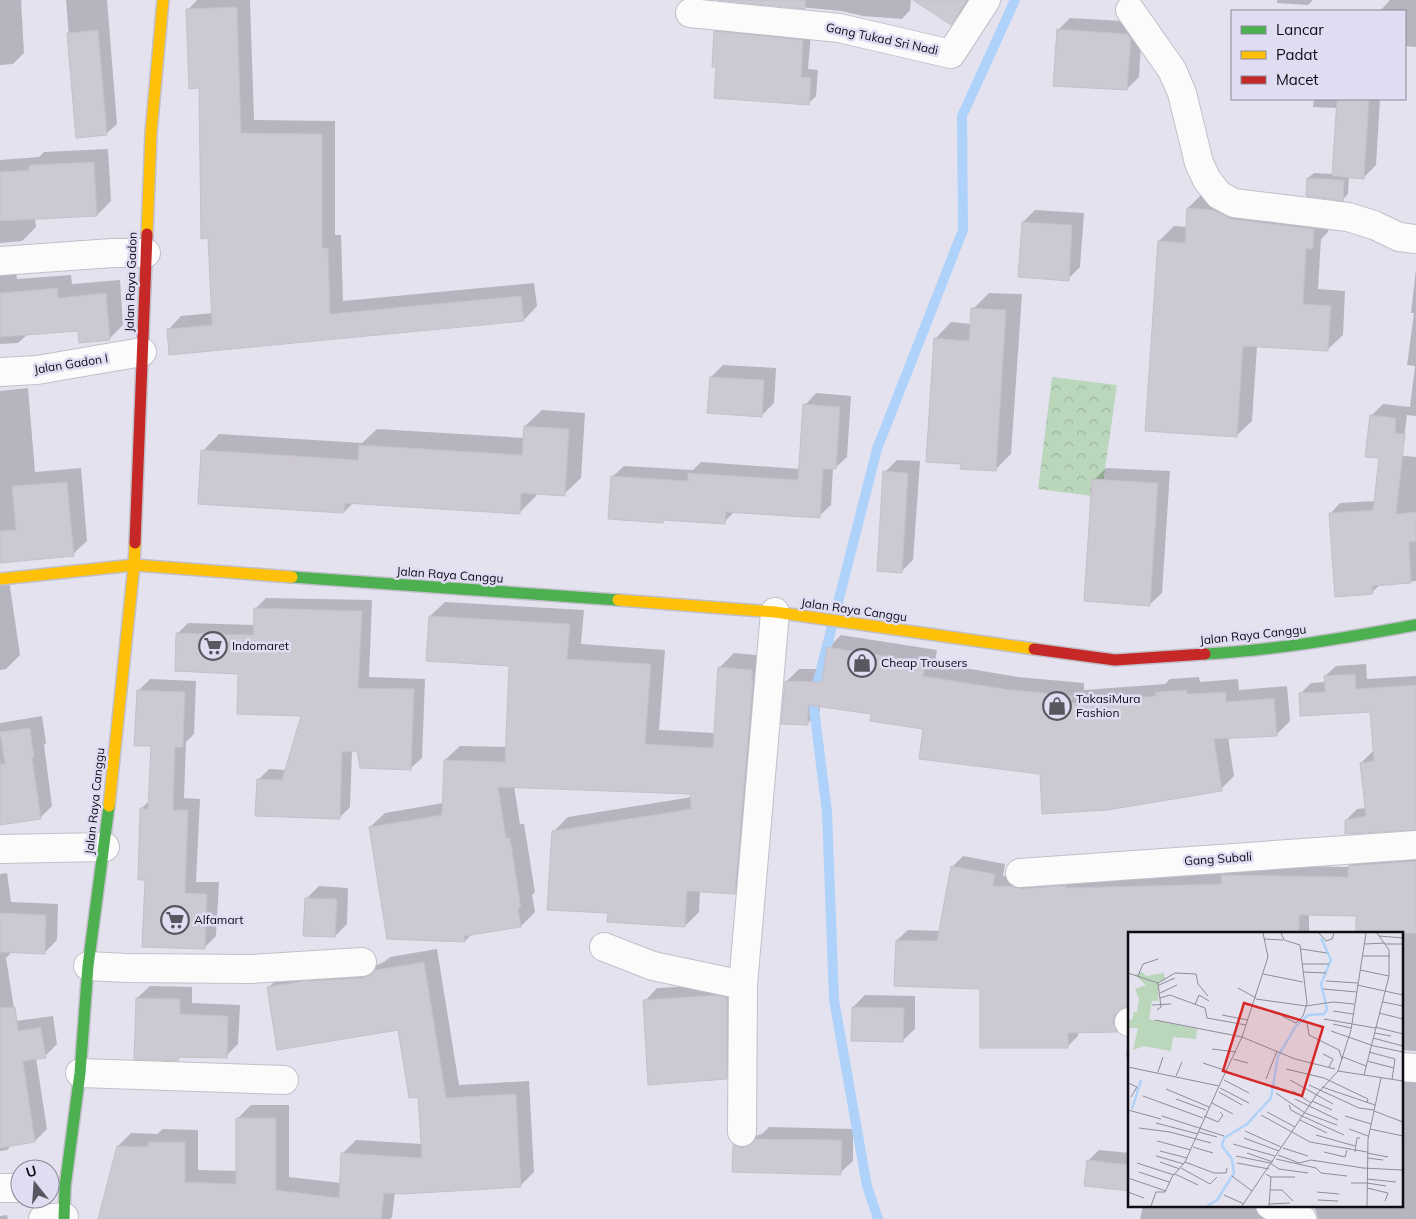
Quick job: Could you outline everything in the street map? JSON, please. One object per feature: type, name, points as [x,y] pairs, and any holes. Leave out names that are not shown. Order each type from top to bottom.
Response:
[{"type":"main road","name":"Jalan Raya Gadon","points":[[134,565],[151,134],[163,0]]},
{"type":"main road","points":[[0,579],[134,565]]},
{"type":"main road","name":"Jalan Raya Canggu","points":[[60,1177],[80,1073],[88,966],[105,847],[134,565],[775,612],[1115,660],[1243,652],[1338,639],[1416,625]]},
{"type":"street","name":"Gang Tukad Sri Nadi","points":[[690,13],[839,28],[951,54],[986,0]]},
{"type":"street","points":[[1130,10],[1172,70],[1182,93],[1198,163],[1207,180],[1219,195],[1234,203],[1348,217],[1408,238]]},
{"type":"street","points":[[0,261],[112,252],[146,253]]},
{"type":"street","name":"Jalan Gadon I","points":[[0,372],[38,370],[142,352]]},
{"type":"street","points":[[742,1132],[743,985],[775,612]]},
{"type":"street","name":"Gang Subali","points":[[1020,873],[1416,846]]},
{"type":"street","points":[[0,849],[105,847]]},
{"type":"street","points":[[604,947],[653,966],[743,985]]},
{"type":"street","points":[[88,966],[251,969],[362,962]]},
{"type":"street","points":[[80,1073],[284,1080]]},
{"type":"street","points":[[1272,1206],[1286,1214],[1302,1219]]},
{"type":"green space","points":[[1052,377],[1117,385],[1101,497],[1038,489]]},
{"type":"building","points":[[718,0],[806,0],[805,9]]},
{"type":"building","points":[[913,0],[967,0],[951,25]]},
{"type":"building","points":[[237,7],[241,133],[322,134],[322,248],[328,248],[330,314],[521,296],[524,321],[169,355],[167,329],[212,325],[208,238],[201,239],[199,88],[189,89],[186,9]]},
{"type":"building","points":[[1057,29],[1127,34],[1131,38],[1127,90],[1053,86]]},
{"type":"building","points":[[98,30],[107,135],[76,138],[67,33]]},
{"type":"building","points":[[714,31],[803,40],[801,77],[811,78],[809,105],[714,98],[716,67],[712,67]]},
{"type":"building","points":[[1337,100],[1369,100],[1364,179],[1332,176]]},
{"type":"building","points":[[94,162],[97,216],[0,221],[0,172],[29,170],[29,165]]},
{"type":"building","points":[[1307,178],[1344,180],[1343,201],[1306,196]]},
{"type":"building","points":[[1187,208],[1213,210],[1232,219],[1314,229],[1313,249],[1306,249],[1303,304],[1331,306],[1328,351],[1243,346],[1237,437],[1145,431],[1158,241],[1185,243]]},
{"type":"building","points":[[1022,222],[1072,225],[1069,281],[1018,277]]},
{"type":"building","points":[[57,288],[58,298],[106,293],[110,340],[79,343],[78,331],[0,337],[0,293]]},
{"type":"building","points":[[971,308],[1006,310],[996,471],[960,469],[961,464],[926,462],[934,338],[969,341]]},
{"type":"building","points":[[710,377],[764,380],[762,417],[707,413]]},
{"type":"building","points":[[803,404],[840,407],[836,469],[823,469],[820,518],[726,512],[725,524],[663,520],[663,523],[608,519],[611,476],[688,481],[688,473],[798,480]]},
{"type":"building","points":[[1370,415],[1396,418],[1395,433],[1405,434],[1396,514],[1416,512],[1416,541],[1409,542],[1411,583],[1372,586],[1373,594],[1335,597],[1329,513],[1373,510],[1379,458],[1365,457]]},
{"type":"building","points":[[524,426],[569,429],[565,496],[521,493],[520,514],[345,503],[344,513],[198,504],[201,450],[358,460],[359,445],[522,455]]},
{"type":"building","points":[[883,471],[908,473],[902,573],[877,571]]},
{"type":"building","points":[[1092,479],[1158,483],[1150,606],[1084,601]]},
{"type":"building","points":[[67,482],[74,556],[0,563],[0,531],[16,530],[12,486]]},
{"type":"building","points":[[254,608],[362,611],[358,688],[414,689],[411,770],[360,768],[357,751],[342,752],[340,819],[255,816],[257,779],[282,780],[301,716],[237,714],[238,674],[175,671],[176,633],[253,635]]},
{"type":"building","points":[[429,616],[570,624],[567,659],[651,664],[645,744],[713,748],[718,667],[752,670],[753,680],[735,894],[687,891],[685,927],[607,922],[608,913],[547,910],[552,831],[691,809],[690,794],[498,787],[506,838],[510,838],[521,908],[518,908],[521,927],[464,936],[465,942],[387,939],[369,827],[442,815],[444,760],[505,762],[509,666],[426,661]]},
{"type":"building","points":[[827,647],[925,662],[923,676],[1004,689],[1072,696],[1071,703],[1156,696],[1155,692],[1187,690],[1187,694],[1226,692],[1226,702],[1274,698],[1277,736],[1214,739],[1222,791],[1107,810],[1042,814],[1040,774],[919,759],[923,729],[870,721],[871,714],[808,705],[808,725],[781,724],[785,681],[822,682]]},
{"type":"building","points":[[1355,674],[1356,689],[1416,685],[1416,830],[1345,834],[1345,820],[1366,816],[1360,763],[1374,761],[1370,712],[1300,716],[1299,693],[1325,692],[1324,676]]},
{"type":"building","points":[[137,690],[185,692],[183,747],[175,747],[173,810],[188,810],[185,893],[207,894],[205,949],[142,947],[145,880],[138,880],[140,808],[148,809],[151,746],[134,746]]},
{"type":"building","points":[[30,728],[41,819],[0,825],[0,764],[5,764],[0,732]]},
{"type":"building","points":[[1416,861],[1416,933],[1356,932],[1356,916],[1299,915],[1299,932],[1128,932],[1128,1006],[1122,1008],[1115,1015],[1113,1022],[1117,1032],[1068,1033],[1068,1048],[980,1048],[980,989],[894,986],[896,940],[937,941],[951,866],[995,874],[993,886],[1012,886],[1021,889],[1056,886],[1066,886],[1066,888],[1221,884],[1221,875],[1348,877],[1348,866]]},
{"type":"building","points":[[305,898],[337,899],[335,937],[303,936]]},
{"type":"building","points":[[0,913],[46,915],[45,954],[0,952]]},
{"type":"building","points":[[424,962],[446,1098],[516,1094],[521,1187],[404,1194],[384,1193],[381,1219],[98,1219],[117,1146],[148,1147],[148,1142],[185,1142],[185,1182],[236,1184],[236,1118],[276,1118],[276,1190],[339,1198],[341,1153],[422,1158],[418,1097],[409,1098],[398,1030],[277,1050],[267,987],[303,981],[363,978],[375,970]]},
{"type":"building","points":[[717,995],[727,998],[727,1079],[648,1085],[643,1000]]},
{"type":"building","points":[[136,998],[180,999],[180,1014],[228,1016],[227,1058],[179,1057],[178,1061],[134,1059]]},
{"type":"building","points":[[15,1007],[18,1031],[41,1027],[46,1058],[23,1061],[35,1142],[0,1148],[0,1008]]},
{"type":"building","points":[[852,1007],[904,1008],[903,1042],[851,1041]]},
{"type":"building","points":[[756,1139],[842,1140],[841,1175],[732,1172],[733,1145],[742,1148],[750,1145]]},
{"type":"building","points":[[1087,1160],[1128,1165],[1128,1191],[1084,1186]]},
{"type":"waterway","points":[[878,1219],[867,1186],[834,1000],[827,812],[813,701],[877,449],[963,230],[962,116],[1015,0]]},
{"type":"traffic: fast","points":[[292,577],[618,600]]},
{"type":"traffic: fast","points":[[1205,654],[1311,643],[1416,625]]},
{"type":"traffic: fast","points":[[64,1219],[65,1187],[80,1073],[88,966],[109,806]]},
{"type":"traffic: slow","points":[[147,234],[151,133],[163,0]]},
{"type":"traffic: slow","points":[[109,806],[135,543]]},
{"type":"traffic: slow","points":[[0,579],[134,565],[292,577]]},
{"type":"traffic: slow","points":[[618,600],[775,612],[1034,649]]},
{"type":"traffic: jam","points":[[135,543],[147,234]]},
{"type":"traffic: jam","points":[[1034,649],[1115,660],[1205,654]]},
{"type":"place","name":"Indomaret","points":[[213,646]]},
{"type":"place","name":"Cheap Trousers","points":[[862,663]]},
{"type":"place","name":"TakasiMura Fashion","points":[[1057,706]]},
{"type":"place","name":"Alfamart","points":[[175,920]]}]
